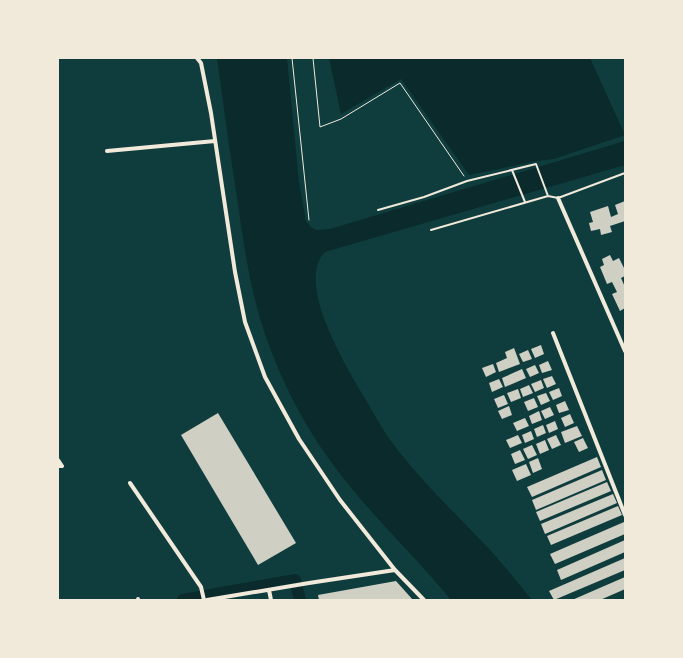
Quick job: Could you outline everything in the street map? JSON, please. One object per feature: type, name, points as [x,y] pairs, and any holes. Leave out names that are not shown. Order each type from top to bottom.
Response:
[{"type":"street","points":[[197,58],[201,62],[235,272],[245,322],[265,377],[299,439],[340,500],[395,570],[424,600]]},
{"type":"street","points":[[107,151],[215,142]]},
{"type":"street","points":[[558,198],[625,351]]},
{"type":"street","points":[[553,333],[625,514]]},
{"type":"street","points":[[58,460],[62,466],[58,466]]},
{"type":"street","points":[[130,484],[201,587],[204,600]]},
{"type":"street","points":[[207,600],[395,570]]},
{"type":"street","points":[[270,590],[271,600]]},
{"type":"lane","points":[[378,210],[424,197],[467,181],[536,164],[548,196]]},
{"type":"lane","points":[[512,170],[525,202]]},
{"type":"lane","points":[[432,230],[548,196],[558,198],[625,173]]},
{"type":"path","points":[[292,58],[309,220]]},
{"type":"path","points":[[313,58],[320,126],[341,119],[400,83],[467,181]]},
{"type":"water","points":[[217,58],[287,58],[299,182],[306,221],[316,230],[330,229],[625,141],[625,165],[325,252],[317,266],[316,284],[320,305],[327,326],[348,369],[386,434],[411,466],[491,551],[532,600],[451,600],[343,478],[307,425],[278,369],[254,296],[228,141]]},
{"type":"water","points":[[329,58],[590,58],[625,135],[554,159],[469,175],[401,79],[341,114]]},
{"type":"building","points":[[625,201],[625,221],[610,226],[612,232],[601,235],[600,229],[591,231],[589,223],[593,222],[590,212],[608,206],[611,217],[618,214],[615,205]]},
{"type":"building","points":[[610,255],[613,261],[619,258],[625,270],[625,276],[621,278],[625,287],[625,308],[620,311],[612,294],[617,292],[612,282],[607,284],[600,267],[604,265],[602,259]]},
{"type":"building","points":[[541,345],[544,354],[535,358],[531,349]]},
{"type":"building","points":[[514,348],[520,364],[499,372],[496,363],[507,358],[505,352]]},
{"type":"building","points":[[528,350],[532,359],[523,362],[519,354]]},
{"type":"building","points":[[548,361],[552,370],[542,373],[539,365]]},
{"type":"building","points":[[493,364],[496,372],[486,377],[482,368]]},
{"type":"building","points":[[535,365],[539,373],[530,377],[526,369]]},
{"type":"building","points":[[522,369],[526,378],[505,387],[502,378]]},
{"type":"building","points":[[552,376],[556,384],[547,388],[543,379]]},
{"type":"building","points":[[499,379],[503,387],[492,392],[489,383]]},
{"type":"building","points":[[541,380],[544,388],[535,392],[531,384]]},
{"type":"building","points":[[529,385],[533,393],[523,397],[520,389]]},
{"type":"building","points":[[559,388],[562,396],[553,400],[549,392]]},
{"type":"building","points":[[518,389],[521,398],[511,402],[507,393]]},
{"type":"building","points":[[546,393],[550,401],[541,405],[537,396]]},
{"type":"building","points":[[504,395],[508,404],[498,408],[494,399]]},
{"type":"building","points":[[534,398],[538,407],[528,411],[524,402]]},
{"type":"building","points":[[565,401],[569,410],[559,413],[556,405]]},
{"type":"building","points":[[509,406],[512,415],[502,419],[498,411]]},
{"type":"building","points":[[550,407],[554,415],[545,419],[541,411]]},
{"type":"building","points":[[539,411],[542,420],[532,424],[529,416]]},
{"type":"building","points":[[218,413],[296,543],[258,565],[181,435]]},
{"type":"building","points":[[570,414],[574,423],[565,427],[561,418]]},
{"type":"building","points":[[525,418],[529,426],[517,431],[513,423]]},
{"type":"building","points":[[555,421],[558,429],[549,433],[546,425]]},
{"type":"building","points":[[543,425],[546,433],[537,437],[534,429]]},
{"type":"building","points":[[577,426],[582,436],[565,443],[561,432]]},
{"type":"building","points":[[531,431],[534,439],[525,443],[522,435]]},
{"type":"building","points":[[518,435],[522,443],[510,448],[506,440]]},
{"type":"building","points":[[556,435],[561,445],[552,449],[547,439]]},
{"type":"building","points":[[583,438],[588,448],[579,452],[574,442]]},
{"type":"building","points":[[545,440],[549,450],[540,454],[536,444]]},
{"type":"building","points":[[532,445],[537,455],[528,459],[523,449]]},
{"type":"building","points":[[520,450],[525,460],[515,464],[511,454]]},
{"type":"building","points":[[597,457],[601,467],[532,497],[527,487]]},
{"type":"building","points":[[538,458],[542,469],[533,473],[529,462]]},
{"type":"building","points":[[526,464],[531,475],[517,481],[512,470]]},
{"type":"building","points":[[602,470],[606,480],[536,510],[532,500]]},
{"type":"building","points":[[607,482],[611,491],[540,521],[536,512]]},
{"type":"building","points":[[613,494],[617,503],[545,534],[541,524]]},
{"type":"building","points":[[618,506],[622,515],[551,545],[547,536]]},
{"type":"building","points":[[624,522],[625,534],[555,564],[550,554]]},
{"type":"building","points":[[625,540],[625,552],[561,580],[557,570]]},
{"type":"building","points":[[625,558],[625,570],[554,600],[549,591]]},
{"type":"building","points":[[625,577],[625,589],[600,600],[572,600]]},
{"type":"building","points":[[396,581],[413,600],[319,600],[318,595]]},
{"type":"waterway","points":[[183,600],[295,580],[300,600]]}]
